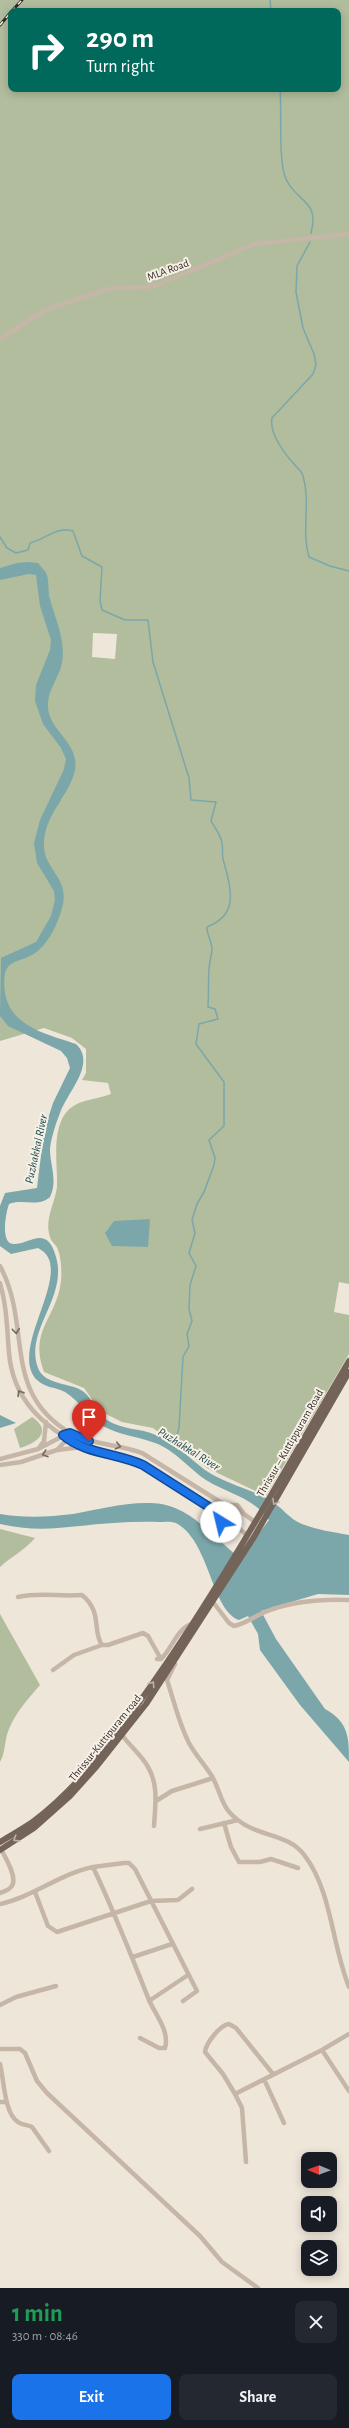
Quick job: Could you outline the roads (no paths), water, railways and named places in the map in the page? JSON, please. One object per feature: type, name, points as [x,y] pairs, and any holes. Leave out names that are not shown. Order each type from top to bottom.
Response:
[{"type":"main road","name":"Thrissur – Kuttippuram Road","points":[[283,1482],[349,1361]]},
{"type":"main road","name":"Thrissur – Kuttippuram Road","points":[[240,1553],[247,1535],[259,1520],[283,1482],[349,1372]]},
{"type":"main road","points":[[0,1842],[32,1822],[51,1807],[85,1773],[130,1717],[211,1600],[259,1520]]},
{"type":"main road","points":[[211,1600],[216,1589],[240,1553]]},
{"type":"main road","name":"Thrissur-Kuttipuram road","points":[[1,1849],[34,1828],[52,1812],[97,1766],[122,1736],[164,1678],[201,1620],[211,1600]]},
{"type":"street","name":"MLA Road","points":[[0,339],[40,313],[53,307],[112,288],[146,287],[157,285],[254,244],[349,234]]},
{"type":"street","points":[[0,1266],[14,1314],[18,1359],[26,1388],[33,1400],[42,1410],[70,1433],[81,1438],[128,1448],[142,1453],[225,1506],[237,1505],[244,1514],[259,1520]]},
{"type":"street","points":[[0,1283],[7,1315],[9,1354],[14,1380],[26,1402],[46,1422],[69,1440],[82,1447],[130,1459],[143,1465],[220,1514],[221,1522],[225,1526],[237,1527],[247,1535]]},
{"type":"street","points":[[7,1315],[14,1314]]},
{"type":"street","points":[[38,1448],[44,1441],[46,1422]]},
{"type":"street","points":[[0,1459],[38,1448],[70,1433]]},
{"type":"street","points":[[57,1450],[69,1440],[70,1433]]},
{"type":"street","points":[[0,1465],[21,1462],[57,1450],[82,1447]]},
{"type":"street","points":[[18,1597],[39,1593],[58,1597],[82,1595],[94,1610],[98,1622],[98,1637],[102,1644]]},
{"type":"street","points":[[211,1600],[228,1623],[234,1626],[266,1611],[300,1602],[326,1599],[349,1600]]},
{"type":"street","points":[[201,1620],[167,1680],[189,1743],[213,1778],[223,1806],[238,1820],[261,1832],[281,1837],[295,1846],[305,1856],[317,1877],[349,1987]]},
{"type":"street","points":[[53,1670],[74,1655],[102,1644],[108,1645],[143,1633],[148,1636],[159,1659],[168,1654],[182,1629],[193,1624]]},
{"type":"street","points":[[122,1736],[149,1767],[156,1801],[154,1826]]},
{"type":"street","points":[[156,1801],[172,1791],[213,1778]]},
{"type":"street","points":[[200,1829],[238,1820]]},
{"type":"street","points":[[224,1824],[231,1847],[239,1862],[260,1862],[271,1860],[298,1868]]},
{"type":"street","points":[[0,1893],[11,1888],[13,1884],[11,1873],[1,1849]]},
{"type":"street","points":[[0,1904],[35,1892],[54,1880],[93,1867],[129,1863],[135,1869],[196,1991],[183,2001]]},
{"type":"street","points":[[93,1867],[115,1913],[133,1956],[149,2001],[161,2023],[165,2036],[165,2048],[155,2046],[140,2038]]},
{"type":"street","points":[[35,1892],[48,1926],[57,1932],[151,1901],[178,1900],[192,1889]]},
{"type":"street","points":[[133,1956],[172,1944]]},
{"type":"street","points":[[149,2001],[188,1975]]},
{"type":"street","points":[[0,2005],[16,1997],[56,1986]]},
{"type":"street","points":[[246,2162],[242,2108],[223,2074],[204,2052],[207,2045],[223,2026],[229,2024],[236,2028],[273,2074]]},
{"type":"street","points":[[235,2094],[322,2050],[349,2034]]},
{"type":"street","points":[[0,2049],[20,2049],[25,2053],[38,2081],[47,2093],[200,2236],[222,2262],[258,2288]]},
{"type":"street","points":[[322,2050],[349,2091]]},
{"type":"street","points":[[0,2064],[6,2102],[16,2121],[32,2127],[49,2151]]},
{"type":"street","points":[[264,2079],[284,2123]]},
{"type":"street","points":[[0,2102],[6,2102]]},
{"type":"water","points":[[17,563],[38,563],[47,575],[49,596],[61,637],[63,654],[60,669],[49,695],[49,715],[73,752],[75,770],[68,788],[49,822],[44,842],[47,860],[60,881],[63,889],[64,897],[62,908],[56,925],[43,946],[32,955],[9,966],[4,980],[5,993],[9,1005],[22,1021],[32,1028],[76,1044],[82,1052],[83,1060],[82,1069],[64,1105],[53,1135],[50,1155],[54,1179],[50,1197],[40,1202],[14,1202],[9,1204],[7,1213],[5,1233],[9,1242],[13,1244],[43,1238],[48,1241],[56,1257],[58,1272],[56,1286],[37,1340],[35,1354],[38,1368],[41,1374],[46,1378],[84,1392],[90,1398],[100,1414],[107,1420],[119,1426],[150,1433],[163,1438],[176,1446],[205,1470],[229,1483],[263,1497],[275,1504],[297,1522],[319,1529],[349,1535],[349,1595],[318,1594],[261,1611],[276,1639],[325,1709],[339,1719],[343,1725],[348,1738],[349,1762],[300,1705],[260,1650],[258,1634],[248,1616],[239,1620],[230,1614],[222,1603],[196,1544],[187,1532],[176,1523],[133,1522],[43,1529],[21,1528],[0,1524],[0,1514],[27,1517],[73,1514],[138,1503],[151,1503],[175,1508],[184,1512],[240,1558],[269,1520],[255,1506],[206,1480],[174,1453],[160,1445],[115,1431],[98,1423],[65,1392],[40,1383],[30,1366],[30,1349],[48,1290],[51,1273],[48,1258],[38,1248],[11,1254],[0,1246],[0,1206],[5,1193],[37,1188],[44,1131],[53,1103],[70,1068],[67,1058],[61,1051],[8,1026],[0,1016],[1,958],[36,942],[51,916],[55,900],[54,891],[37,863],[34,843],[40,820],[64,769],[66,759],[61,748],[43,724],[35,701],[36,685],[50,650],[51,640],[40,606],[36,575],[29,574],[0,580],[0,568]]},
{"type":"water","points":[[150,1219],[148,1247],[112,1246],[105,1233],[114,1221]]},
{"type":"water","points":[[0,1415],[16,1423],[0,1428]]},
{"type":"waterway","points":[[270,0],[271,8]]},
{"type":"waterway","points":[[280,92],[281,149],[284,171],[286,179],[291,187],[310,208],[313,222],[311,233]]},
{"type":"waterway","points":[[310,242],[297,266],[296,292],[303,328],[314,354],[316,365],[313,374],[272,418],[272,424],[278,442],[301,471],[303,476],[306,496],[306,537],[309,557],[330,566],[349,571]]},
{"type":"waterway","name":"Puzhakkal River","points":[[0,537],[7,548],[16,553],[28,550],[30,543],[56,532],[62,530],[73,531],[82,556],[102,567],[100,601],[102,610],[125,620],[148,620],[153,662],[189,778],[191,800],[216,802],[211,821],[221,840],[223,859],[230,889],[230,898],[229,907],[225,915],[207,927],[212,948],[209,967],[208,1007],[215,1009],[218,1019],[199,1024],[196,1044],[224,1082],[224,1126],[209,1140],[215,1158],[214,1165],[204,1192],[197,1204],[192,1220],[195,1233],[189,1253],[196,1266],[190,1285],[189,1309],[192,1321],[187,1334],[189,1346],[183,1357],[179,1428],[174,1445]]},
{"type":"railway","points":[[15,8],[22,0]]},
{"type":"railway","points":[[0,25],[8,16]]}]
